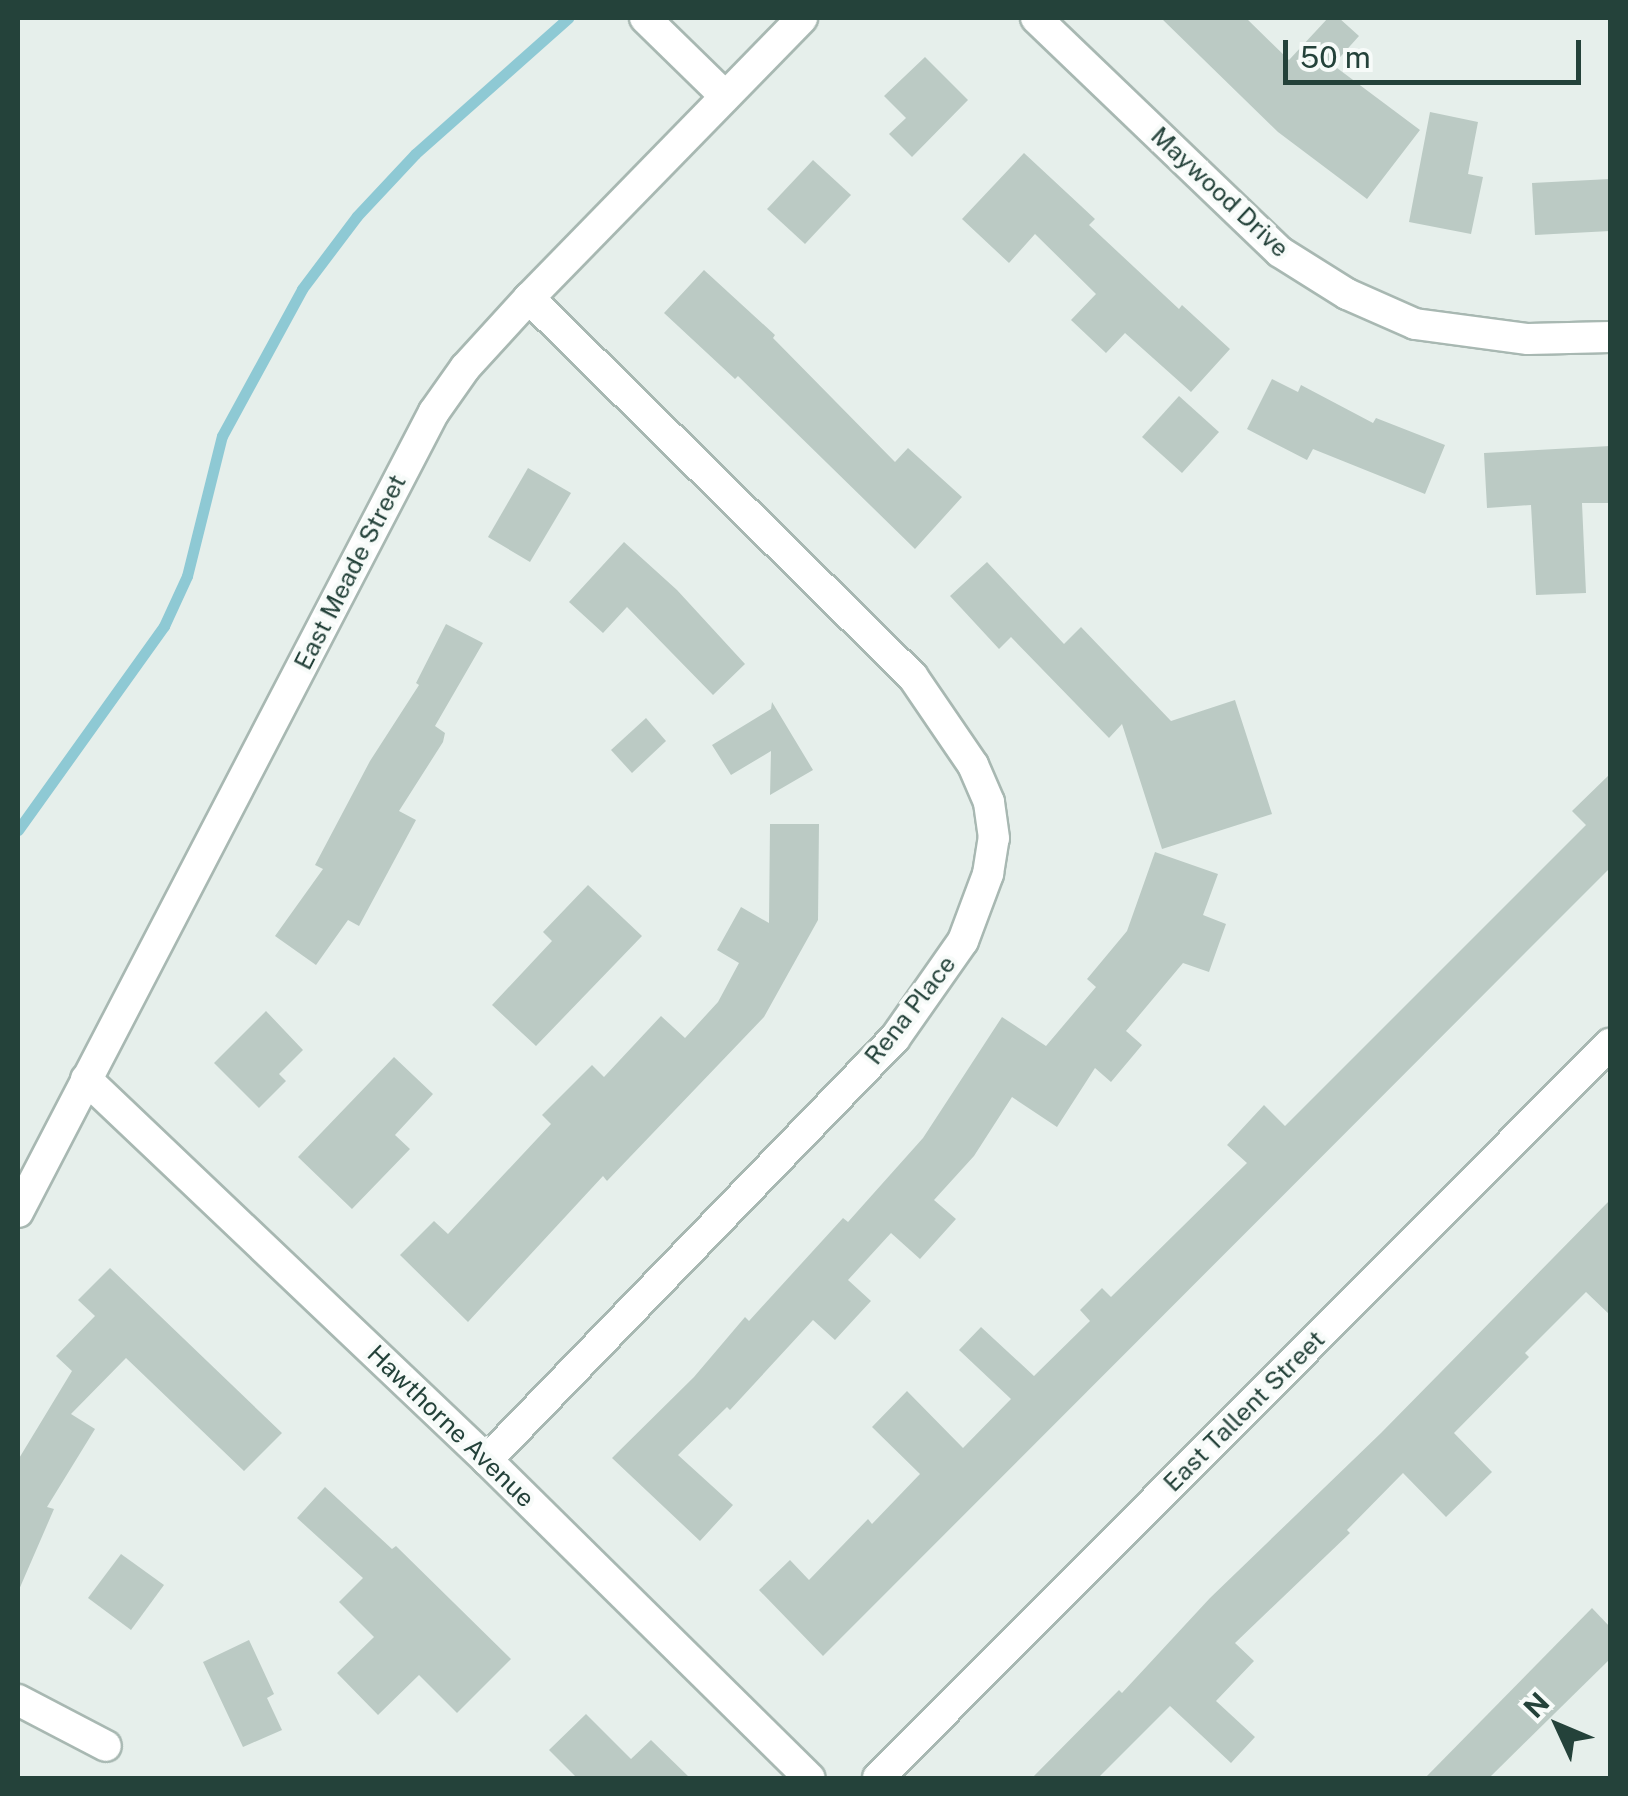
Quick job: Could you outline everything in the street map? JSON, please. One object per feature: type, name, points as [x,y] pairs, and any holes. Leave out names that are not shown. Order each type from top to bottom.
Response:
[{"type":"street","points":[[645,18],[724,96]]},
{"type":"street","name":"East Meade Street","points":[[18,1212],[434,412],[465,368],[529,298],[802,18]]},
{"type":"street","name":"Maywood Drive","points":[[1036,18],[1280,252],[1347,294],[1415,324],[1528,340],[1610,336]]},
{"type":"street","name":"Rena Place","points":[[487,1460],[895,1038],[963,941],[983,892],[994,838],[989,802],[973,765],[912,677],[529,298]]},
{"type":"street","name":"East Tallent Street","points":[[878,1778],[1610,1044]]},
{"type":"street","name":"Hawthorne Avenue","points":[[86,1079],[487,1460],[809,1778]]},
{"type":"street","points":[[18,1700],[106,1746]]},
{"type":"building","points":[[1161,18],[1246,18],[1289,60],[1328,18],[1339,18],[1359,36],[1333,65],[1420,130],[1367,199],[1278,132]]},
{"type":"building","points":[[925,57],[968,100],[912,157],[889,134],[906,118],[884,96]]},
{"type":"building","points":[[1430,112],[1478,122],[1468,174],[1483,177],[1471,234],[1409,222]]},
{"type":"building","points":[[1024,153],[1095,219],[1089,225],[1179,309],[1182,305],[1230,349],[1191,392],[1125,333],[1106,353],[1071,320],[1096,294],[1035,234],[1009,263],[962,219]]},
{"type":"building","points":[[813,160],[851,195],[805,244],[767,209]]},
{"type":"building","points":[[1610,179],[1610,231],[1535,235],[1532,183]]},
{"type":"building","points":[[704,270],[775,335],[773,338],[895,462],[908,448],[962,497],[915,549],[738,376],[735,379],[664,313]]},
{"type":"building","points":[[1272,379],[1298,392],[1301,385],[1373,423],[1376,418],[1445,445],[1425,494],[1313,449],[1307,460],[1247,429]]},
{"type":"building","points":[[1179,396],[1219,432],[1182,473],[1142,437]]},
{"type":"building","points":[[1610,446],[1610,503],[1582,503],[1586,593],[1536,595],[1531,505],[1487,508],[1484,453]]},
{"type":"building","points":[[528,468],[571,493],[530,562],[488,537]]},
{"type":"building","points":[[624,542],[677,590],[745,664],[713,695],[627,607],[603,633],[569,602]]},
{"type":"building","points":[[987,562],[1064,644],[1081,627],[1171,721],[1235,700],[1272,814],[1162,849],[1122,724],[1109,738],[1011,637],[999,649],[950,596]]},
{"type":"building","points":[[446,624],[483,643],[435,726],[445,733],[443,742],[399,811],[416,820],[359,926],[348,920],[316,965],[275,936],[323,869],[315,865],[370,761],[419,685],[416,683]]},
{"type":"building","points":[[772,702],[813,770],[770,795],[771,751],[731,775],[712,745],[771,709]]},
{"type":"building","points":[[646,718],[666,741],[632,773],[611,750]]},
{"type":"building","points":[[1610,774],[1610,868],[823,1656],[759,1590],[790,1560],[809,1580],[868,1519],[872,1524],[920,1474],[872,1427],[907,1391],[963,1448],[1011,1399],[959,1350],[981,1327],[1034,1376],[1090,1321],[1080,1310],[1102,1288],[1111,1297],[1247,1163],[1227,1145],[1264,1105],[1285,1126],[1586,825],[1572,811]]},
{"type":"building","points":[[770,824],[819,824],[818,920],[764,1017],[607,1181],[603,1176],[468,1322],[400,1255],[434,1221],[448,1234],[551,1124],[542,1115],[592,1065],[604,1077],[661,1016],[685,1038],[718,1002],[739,963],[717,950],[741,907],[769,923]]},
{"type":"building","points":[[1155,852],[1218,874],[1203,915],[1226,924],[1209,972],[1183,963],[1126,1031],[1142,1045],[1111,1082],[1095,1068],[1057,1127],[1012,1097],[974,1156],[934,1200],[956,1219],[920,1259],[891,1233],[848,1280],[871,1301],[835,1340],[813,1320],[730,1410],[727,1407],[678,1455],[733,1505],[700,1541],[612,1458],[694,1377],[745,1317],[749,1321],[843,1218],[848,1222],[923,1138],[1002,1017],[1046,1046],[1096,987],[1087,979],[1127,931]]},
{"type":"building","points":[[588,885],[642,936],[536,1046],[492,1005],[552,941],[543,932]]},
{"type":"building","points":[[266,1011],[303,1050],[279,1074],[286,1081],[259,1108],[214,1063]]},
{"type":"building","points":[[394,1057],[433,1094],[395,1135],[410,1149],[352,1209],[298,1157]]},
{"type":"building","points":[[1610,1200],[1610,1315],[1586,1292],[1454,1433],[1492,1472],[1446,1517],[1403,1473],[1347,1530],[1350,1533],[1235,1643],[1254,1661],[1216,1701],[1255,1737],[1231,1763],[1170,1706],[1098,1778],[1032,1778],[1119,1690],[1122,1693],[1210,1598],[1381,1433]]},
{"type":"building","points":[[110,1268],[282,1433],[244,1471],[126,1358],[71,1414],[95,1429],[47,1507],[54,1509],[18,1592],[18,1460],[72,1371],[56,1356],[95,1316],[78,1300]]},
{"type":"building","points":[[325,1487],[392,1549],[396,1546],[511,1659],[457,1713],[419,1675],[378,1715],[337,1673],[374,1637],[339,1602],[363,1578],[297,1518]]},
{"type":"building","points":[[121,1554],[164,1585],[131,1630],[88,1598]]},
{"type":"building","points":[[1592,1608],[1610,1627],[1610,1659],[1489,1778],[1425,1778]]},
{"type":"building","points":[[249,1640],[274,1694],[267,1698],[282,1730],[243,1747],[203,1662]]},
{"type":"building","points":[[586,1714],[631,1759],[651,1740],[690,1778],[577,1778],[549,1750]]},
{"type":"waterway","points":[[18,830],[164,626],[187,576],[222,436],[302,289],[357,216],[415,154],[568,18]]}]
